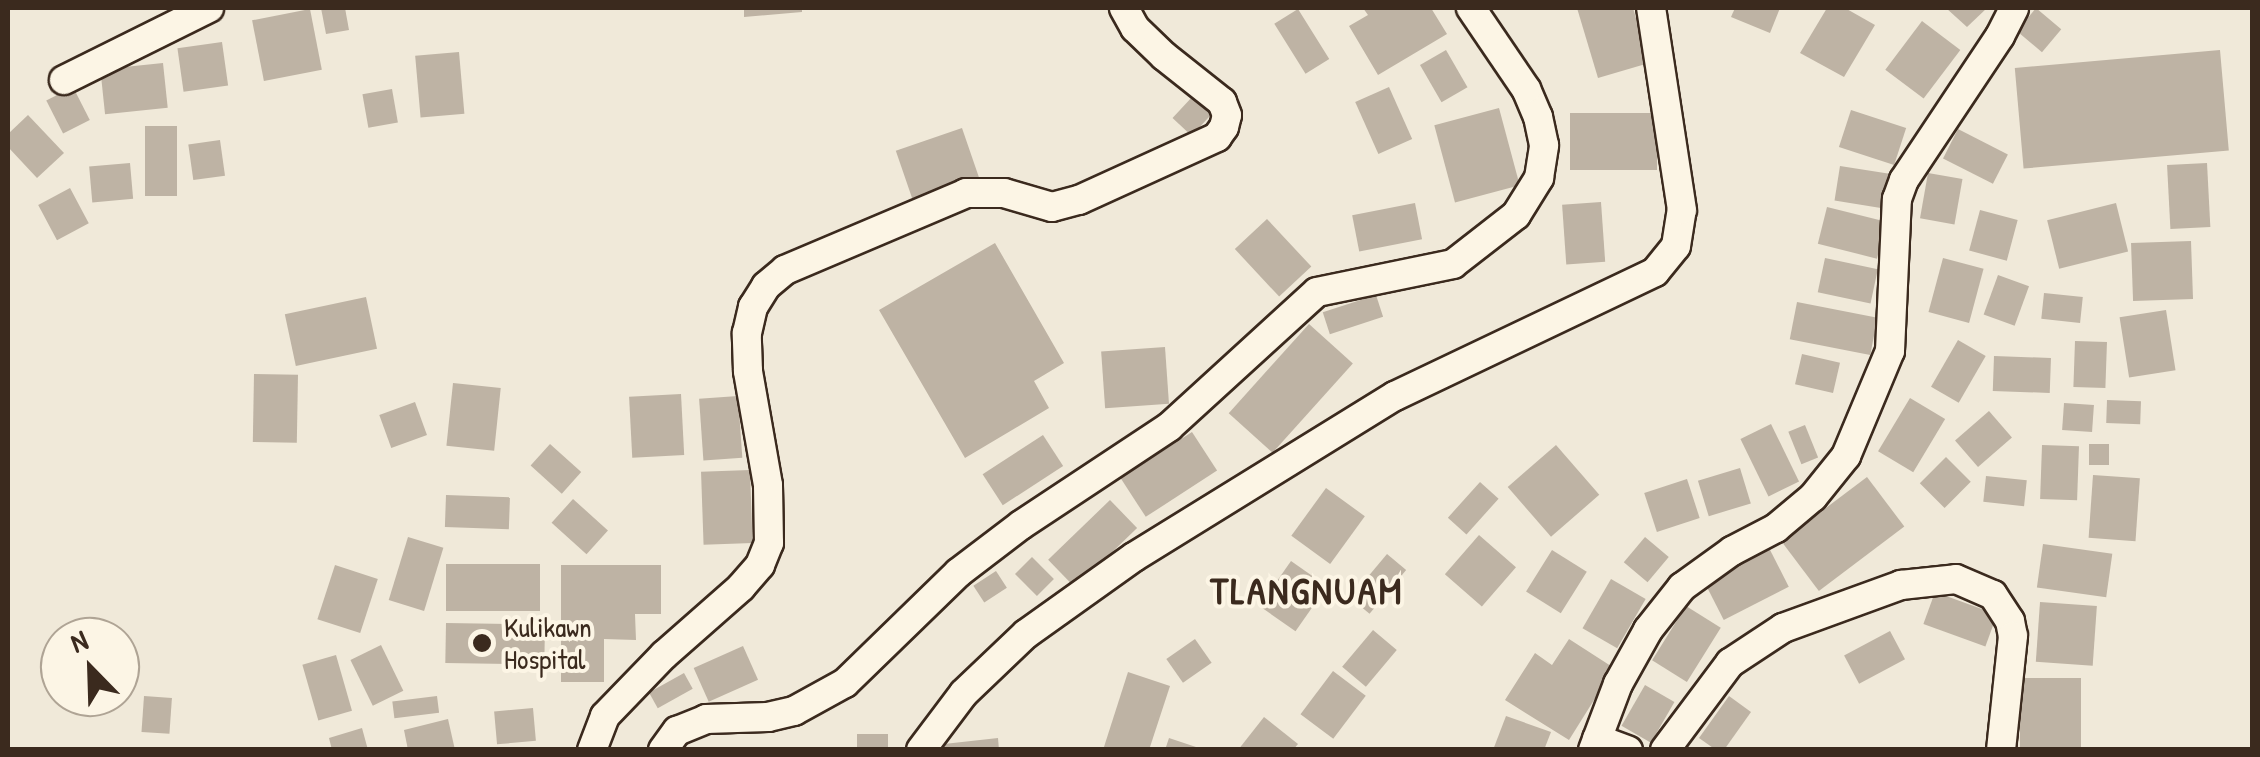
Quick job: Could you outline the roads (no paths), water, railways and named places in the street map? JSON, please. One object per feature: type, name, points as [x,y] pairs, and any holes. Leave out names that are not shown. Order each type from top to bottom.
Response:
[{"type":"street","points":[[64,80],[209,8]]},
{"type":"street","points":[[592,750],[604,716],[741,586],[760,565],[769,542],[768,484],[748,371],[747,334],[754,307],[766,286],[785,270],[966,193],[1004,193],[1052,207],[1066,204],[1216,137],[1224,127],[1227,115],[1222,102],[1164,56],[1135,28],[1124,8]]},
{"type":"street","points":[[663,750],[677,731],[706,719],[768,717],[794,710],[845,683],[958,573],[1020,525],[1169,426],[1316,292],[1453,264],[1516,216],[1539,178],[1544,146],[1538,116],[1526,89],[1471,8]]},
{"type":"street","points":[[922,750],[964,693],[1026,634],[1134,557],[1395,396],[1655,272],[1676,246],[1682,210],[1652,8]]},
{"type":"street","points":[[1628,750],[1595,744],[1618,684],[1648,630],[1682,586],[1732,551],[1776,528],[1813,497],[1846,456],[1890,351],[1898,199],[1904,180],[2000,36],[2014,8]]},
{"type":"street","points":[[1666,750],[1730,664],[1783,628],[1901,585],[1956,579],[1993,594],[2010,621],[2014,636],[2001,750]]},
{"type":"place","name":"Kulikawn Hospital","points":[[482,643]]},
{"type":"district","name":"TLANGNUAM","points":[[1307,591]]}]
